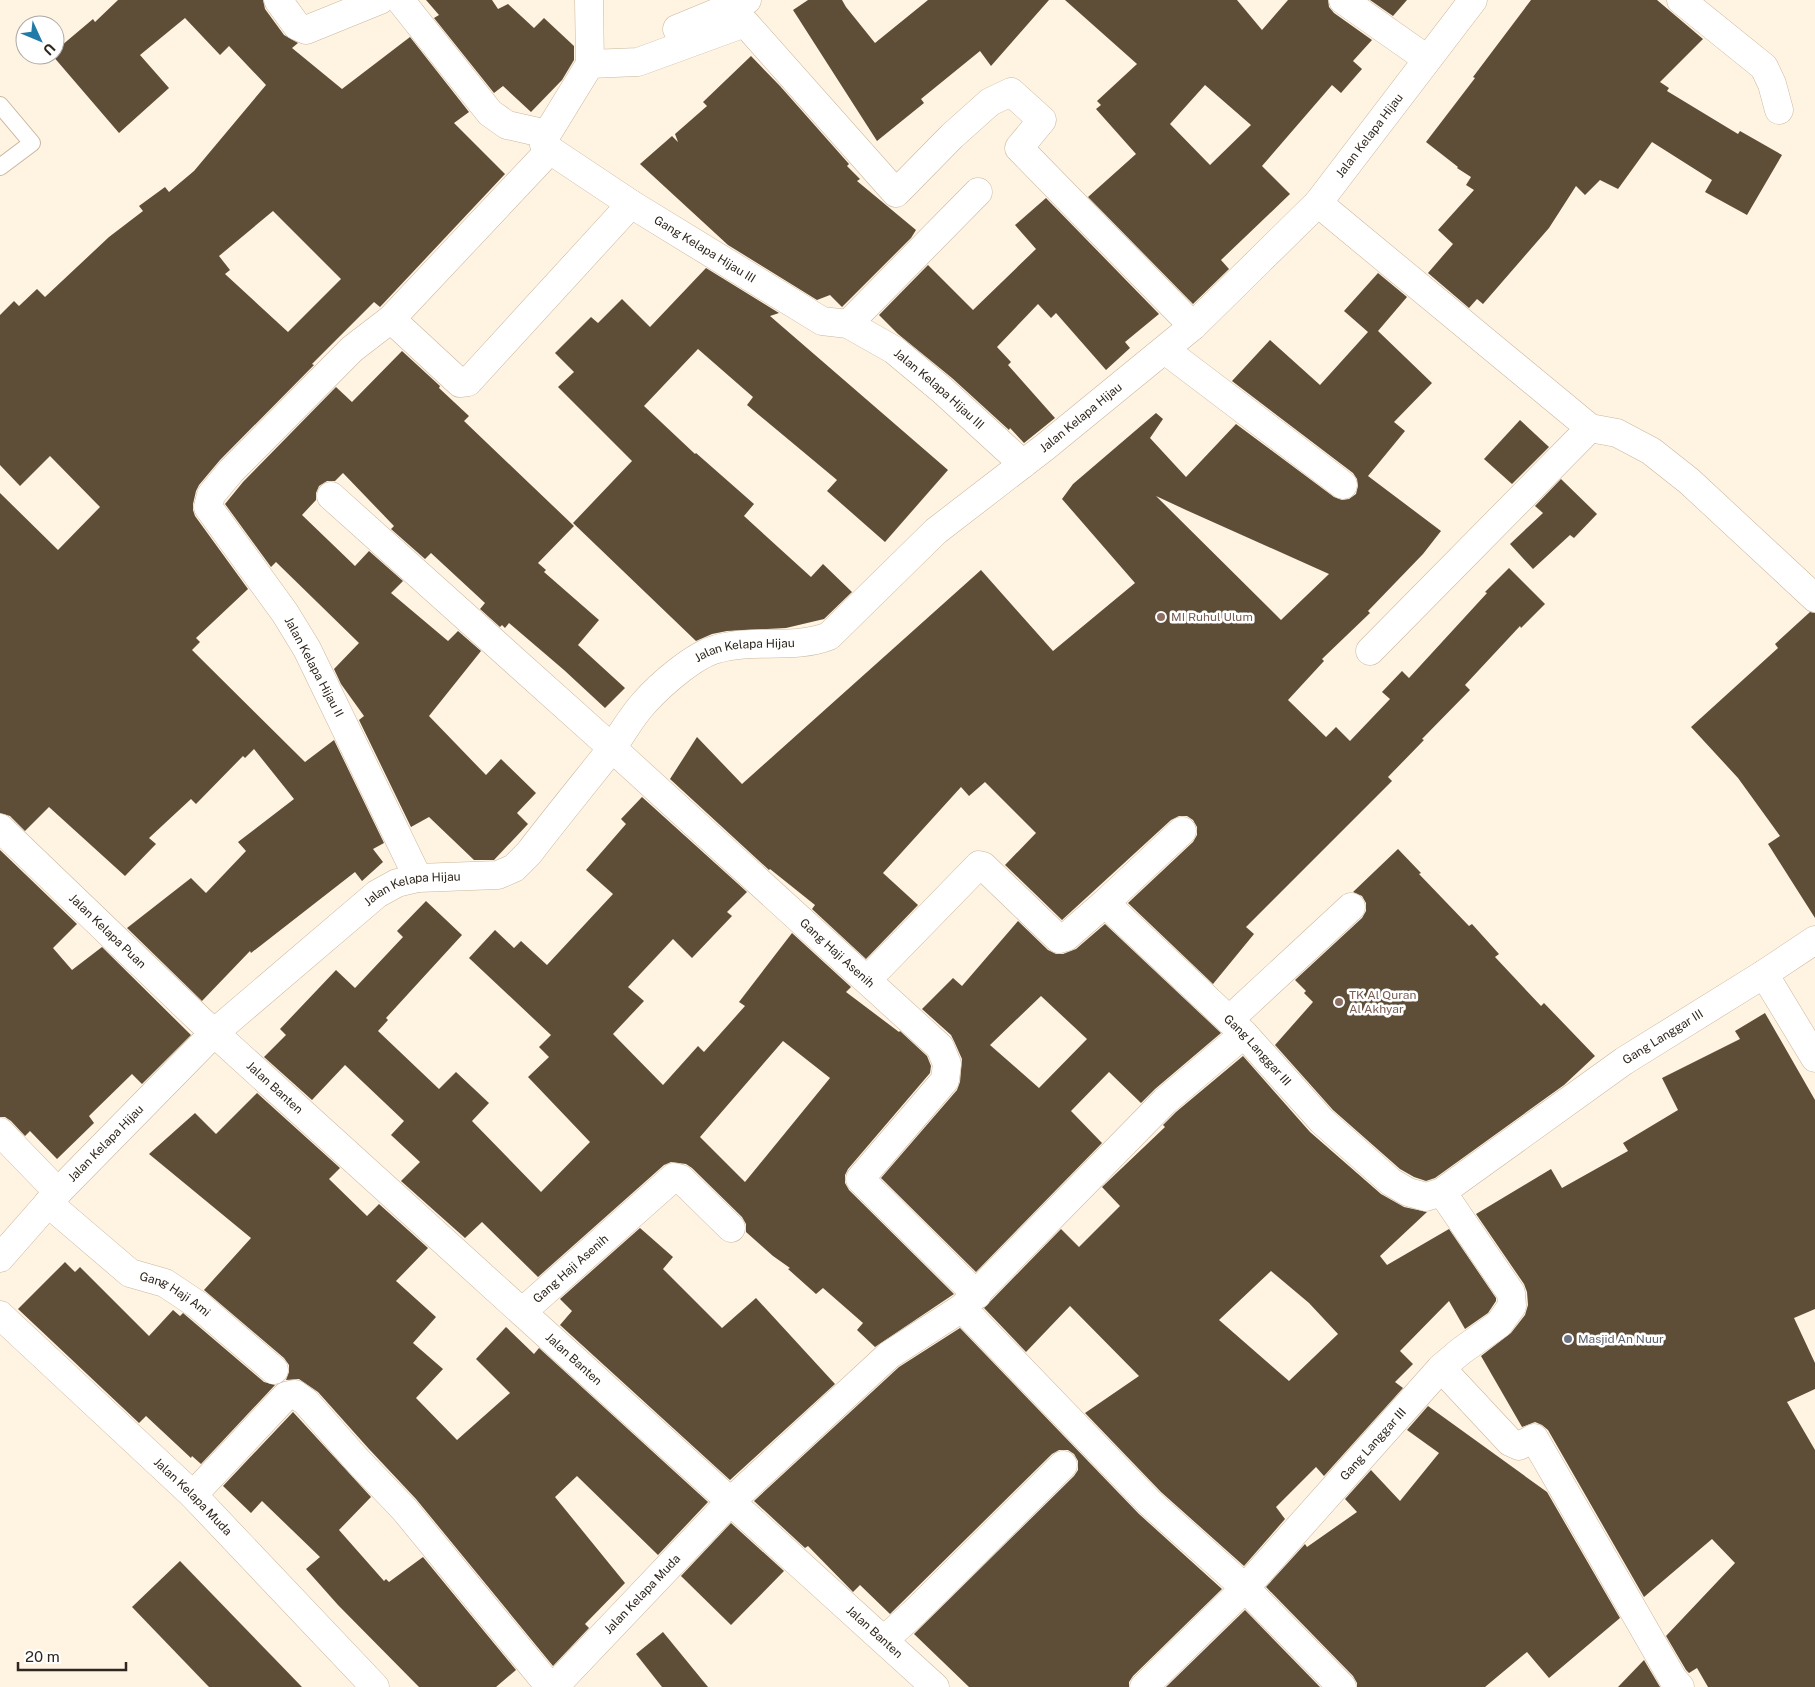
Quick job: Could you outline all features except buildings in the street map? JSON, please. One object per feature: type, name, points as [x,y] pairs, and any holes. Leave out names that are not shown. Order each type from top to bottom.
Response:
[{"type":"street","points":[[278,0],[297,26],[306,30],[380,0]]},
{"type":"street","points":[[400,0],[490,113],[507,125],[548,142],[590,64],[589,0]]},
{"type":"street","points":[[590,64],[747,0]]},
{"type":"street","points":[[1343,0],[1427,59]]},
{"type":"street","name":"Jalan Kelapa Hijau","points":[[0,1258],[53,1198],[214,1033],[377,894],[397,883],[418,878],[498,875],[514,868],[529,853],[612,748],[644,703],[684,667],[700,656],[716,649],[746,644],[793,643],[829,636],[936,531],[1165,350],[1318,203],[1473,0]]},
{"type":"street","points":[[1681,0],[1764,67],[1772,84],[1780,110]]},
{"type":"street","points":[[590,64],[638,62],[745,23],[896,193],[952,136],[990,102],[1011,92],[1042,120],[1019,148],[1192,326]]},
{"type":"street","name":"Gang Kelapa Hijau III","points":[[548,142],[631,204],[822,321],[848,324]]},
{"type":"street","name":"Jalan Kelapa Hijau II","points":[[418,878],[307,649],[285,613],[208,507],[211,494],[231,471],[352,349],[391,320],[548,142]]},
{"type":"street","points":[[848,324],[978,192]]},
{"type":"street","points":[[1318,203],[1590,428],[1617,433],[1651,451],[1689,481],[1815,598]]},
{"type":"street","points":[[391,320],[460,383],[468,382],[631,204]]},
{"type":"street","name":"Jalan Kelapa Hijau III","points":[[848,324],[894,350],[942,390],[1023,464]]},
{"type":"street","points":[[1165,350],[1343,486]]},
{"type":"street","points":[[1370,651],[1590,428]]},
{"type":"street","name":"Gang Haji Asenih","points":[[331,496],[612,748],[940,1048],[947,1064],[945,1080],[860,1180],[969,1301]]},
{"type":"street","name":"Jalan Kelapa Puan","points":[[0,828],[214,1033]]},
{"type":"street","points":[[867,980],[979,865],[983,866],[1059,939],[1066,936],[1105,903],[1182,831]]},
{"type":"street","name":"Gang Langgar III","points":[[1105,903],[1236,1027],[1322,1121],[1391,1182],[1408,1192],[1426,1197],[1442,1192],[1624,1061],[1815,940]]},
{"type":"street","name":"Jalan Kelapa Muda","points":[[554,1687],[730,1502],[889,1356],[969,1301],[1351,908]]},
{"type":"street","points":[[1764,974],[1815,1058]]},
{"type":"street","name":"Jalan Banten","points":[[214,1033],[935,1687]]},
{"type":"street","name":"Gang Haji Ami","points":[[0,1132],[53,1198],[130,1273],[165,1283],[198,1305],[274,1370]]},
{"type":"street","name":"Gang Haji Asenih","points":[[522,1312],[674,1177],[681,1179],[731,1228]]},
{"type":"street","name":"Gang Langgar III","points":[[1144,1687],[1245,1588],[1441,1368],[1499,1324],[1512,1306],[1511,1293],[1442,1192]]},
{"type":"street","points":[[969,1301],[1150,1503],[1245,1588],[1342,1687]]},
{"type":"street","name":"Jalan Kelapa Muda","points":[[0,1315],[193,1495],[376,1687]]},
{"type":"street","points":[[1441,1368],[1510,1442],[1519,1446],[1534,1438],[1673,1679],[1680,1687]]},
{"type":"street","points":[[193,1495],[286,1396],[295,1394],[306,1402],[357,1460],[404,1508],[550,1687]]},
{"type":"street","points":[[884,1640],[914,1613],[1062,1465]]},
{"type":"lane","points":[[0,104],[32,143],[0,167]]},
{"type":"place","name":"MI Ruhul Ulum","points":[[1161,617]]},
{"type":"place","name":"TK Al Quran Al Akhyar","points":[[1339,1002]]},
{"type":"place","name":"Masjid An Nuur","points":[[1568,1339]]}]
